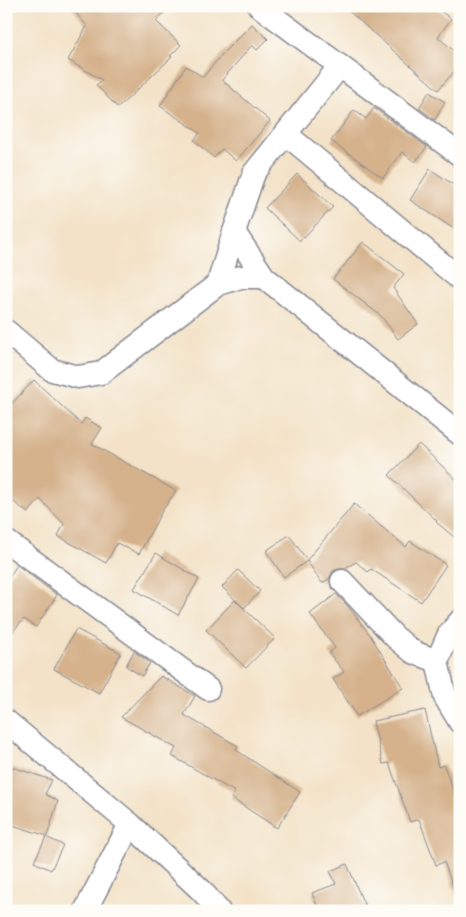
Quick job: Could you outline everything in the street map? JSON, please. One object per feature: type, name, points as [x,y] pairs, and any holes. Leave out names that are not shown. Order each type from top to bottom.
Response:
[{"type":"street","points":[[259,6],[460,155]]},
{"type":"street","points":[[218,284],[254,173],[340,66]]},
{"type":"street","points":[[286,134],[460,279]]},
{"type":"street","points":[[234,232],[264,277],[460,434]]},
{"type":"street","points":[[6,331],[52,370],[78,377],[102,373],[218,284],[241,277],[264,277]]},
{"type":"street","points":[[6,541],[208,689]]},
{"type":"street","points":[[342,581],[395,637],[413,652],[437,661]]},
{"type":"street","points":[[460,621],[449,634],[437,661],[445,697],[460,722]]},
{"type":"street","points":[[6,721],[130,824],[202,891],[219,911]]},
{"type":"street","points":[[85,911],[130,824]]},
{"type":"building","points":[[70,6],[170,6],[156,21],[181,45],[170,56],[172,57],[118,108],[96,85],[102,80],[68,60],[87,26]]},
{"type":"building","points":[[343,6],[434,6],[451,19],[438,37],[460,56],[460,65],[438,90]]},
{"type":"building","points":[[252,24],[268,39],[257,50],[252,45],[222,80],[270,121],[236,161],[222,149],[214,158],[194,140],[200,133],[160,106],[186,66],[203,77],[223,53]]},
{"type":"building","points":[[429,92],[445,102],[435,120],[419,108]]},
{"type":"building","points":[[374,108],[427,147],[415,162],[402,152],[383,178],[331,141],[354,110],[366,119]]},
{"type":"building","points":[[430,169],[460,189],[460,233],[410,200]]},
{"type":"building","points":[[297,174],[333,207],[300,241],[265,208]]},
{"type":"building","points":[[363,242],[404,274],[393,288],[418,324],[398,339],[381,316],[333,279]]},
{"type":"building","points":[[34,380],[81,424],[85,418],[102,428],[92,444],[176,491],[162,511],[139,554],[117,543],[106,563],[58,536],[64,524],[40,499],[28,513],[6,496],[6,410]]},
{"type":"building","points":[[419,444],[460,483],[460,542],[436,522],[389,475]]},
{"type":"building","points":[[354,504],[406,547],[410,541],[446,565],[421,602],[371,569],[368,572],[356,562],[345,568],[333,571],[329,579],[322,583],[307,561],[284,577],[266,551],[289,535],[307,560]]},
{"type":"building","points":[[156,553],[199,579],[178,615],[134,589]]},
{"type":"building","points":[[17,565],[57,595],[36,627],[24,619],[6,639],[6,582]]},
{"type":"building","points":[[238,570],[260,591],[244,608],[222,587]]},
{"type":"building","points":[[336,594],[370,635],[403,688],[357,716],[333,679],[344,672],[329,653],[335,648],[310,614]]},
{"type":"building","points":[[235,600],[275,638],[246,668],[206,630]]},
{"type":"building","points":[[76,629],[121,653],[99,693],[54,669]]},
{"type":"building","points":[[134,651],[150,663],[142,676],[126,666]]},
{"type":"building","points":[[161,676],[195,696],[184,715],[238,746],[236,750],[300,792],[277,828],[231,798],[235,792],[172,756],[176,748],[121,717]]},
{"type":"building","points":[[425,710],[438,767],[444,765],[460,810],[460,899],[458,900],[444,862],[436,865],[419,819],[410,822],[389,763],[383,764],[373,721]]},
{"type":"building","points":[[6,765],[52,780],[45,794],[58,801],[47,836],[6,823]]},
{"type":"building","points":[[46,837],[63,845],[51,870],[34,862]]},
{"type":"building","points":[[347,864],[367,911],[319,911],[312,893],[336,884],[330,871]]}]
